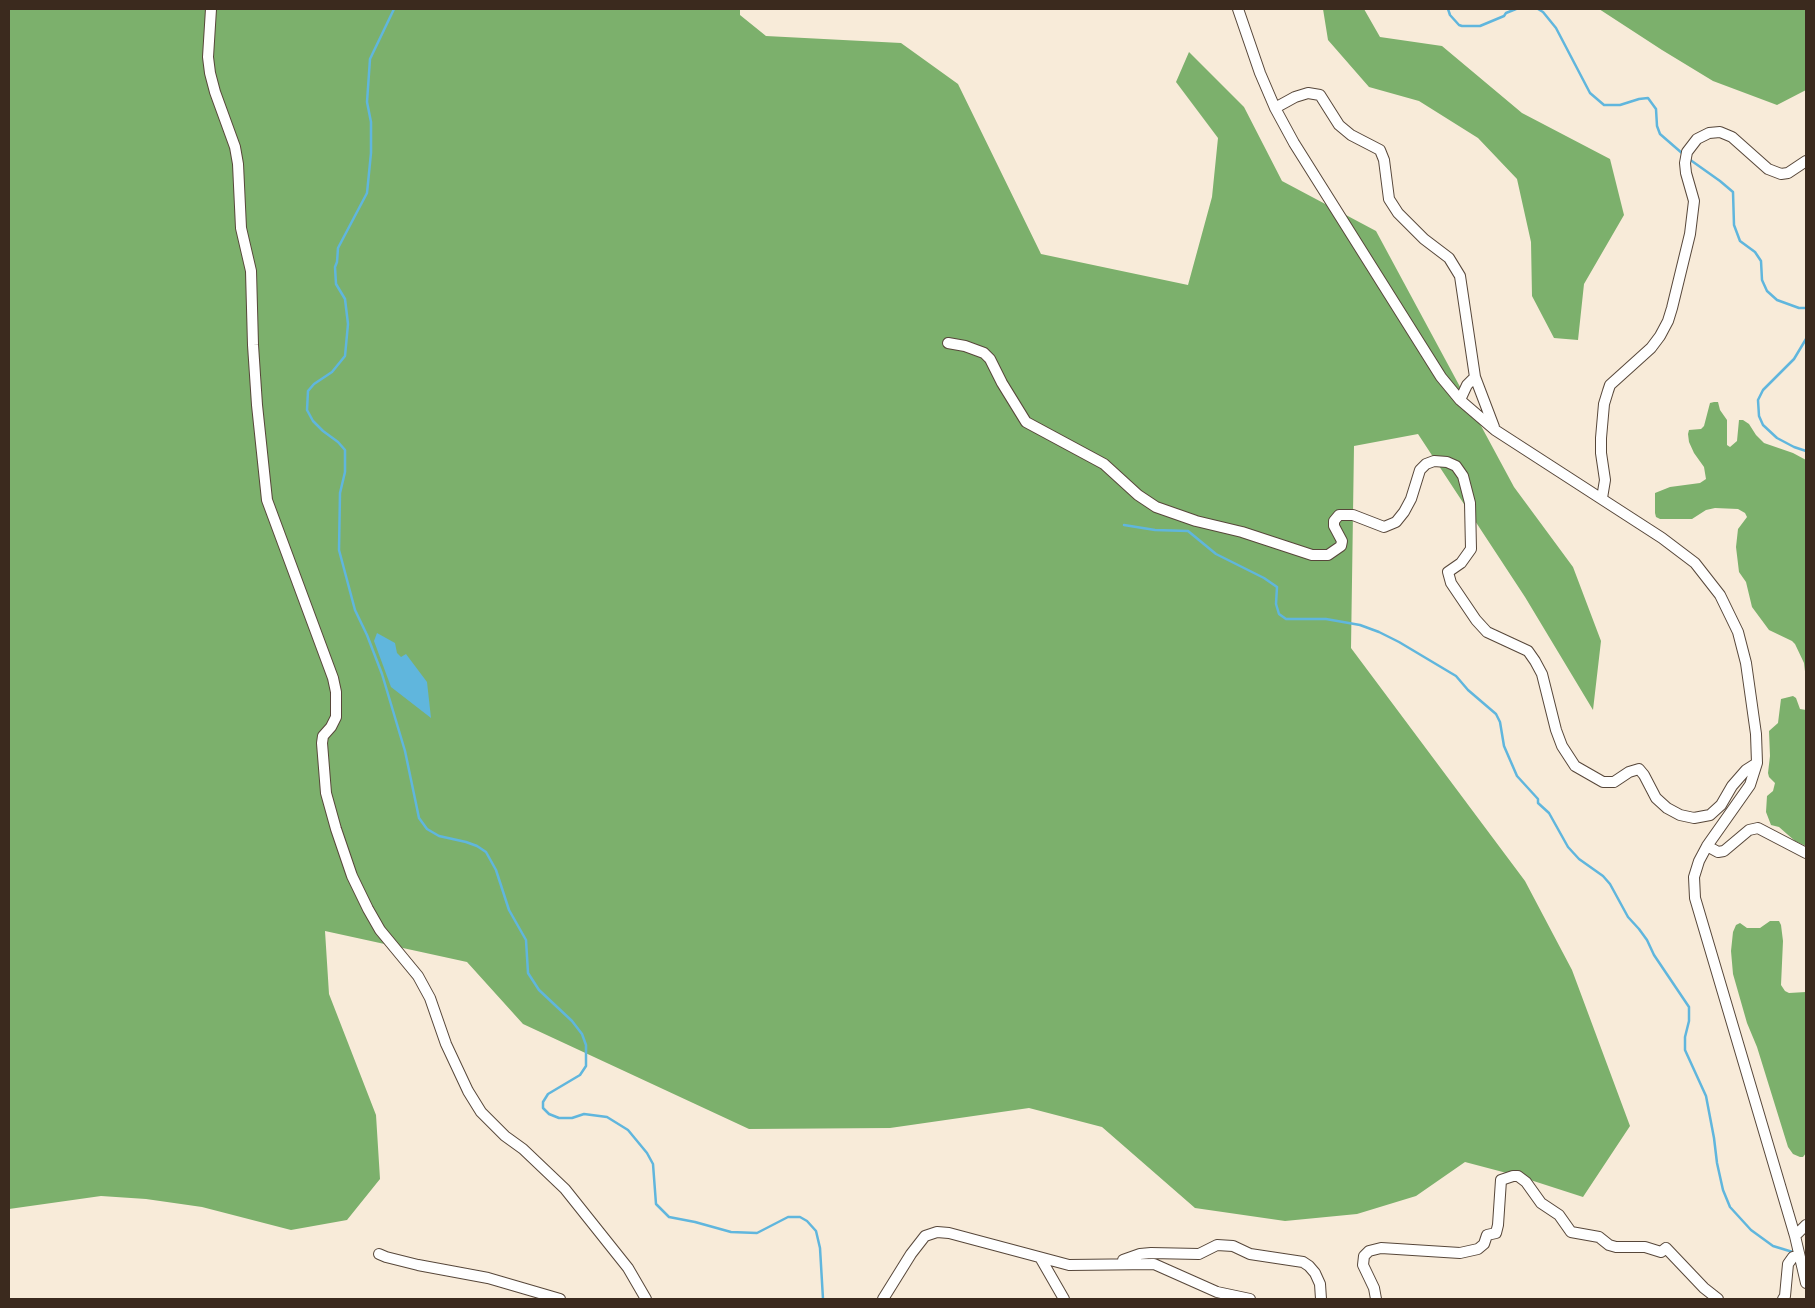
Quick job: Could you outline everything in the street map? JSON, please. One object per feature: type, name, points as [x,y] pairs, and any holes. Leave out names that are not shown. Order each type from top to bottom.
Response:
[{"type":"street","points":[[211,9],[208,57],[210,73],[235,147],[238,164],[241,228],[251,271],[256,396],[267,500],[333,678],[336,692],[336,717],[331,727],[323,736],[322,743],[326,793],[336,829],[352,876],[368,909],[380,930],[418,976],[430,998],[450,1052],[468,1091],[481,1112],[505,1136],[523,1149],[566,1189],[628,1268],[646,1299]]},
{"type":"street","points":[[1238,9],[1260,73],[1275,108],[1294,143],[1441,377],[1460,400],[1495,430],[1662,538],[1695,564],[1720,595],[1738,632],[1746,662],[1756,734],[1757,763],[1750,785],[1699,860],[1694,877],[1695,898],[1795,1236],[1806,1283]]},
{"type":"street","points":[[1275,108],[1308,93],[1320,95],[1339,125],[1351,135],[1380,150],[1384,160],[1389,199],[1398,213],[1424,239],[1449,258],[1460,276],[1476,377],[1495,430]]},
{"type":"street","points":[[1602,498],[1606,480],[1601,453],[1601,428],[1604,404],[1610,385],[1651,348],[1668,321],[1672,308],[1690,234],[1694,201],[1686,173],[1687,152],[1697,139],[1709,133],[1720,132],[1732,137],[1768,170],[1781,174],[1788,173],[1806,161]]},
{"type":"street","points":[[948,343],[965,346],[984,353],[990,359],[1026,422],[1104,464],[1138,495],[1156,507],[1196,521],[1242,532],[1312,555],[1328,556],[1341,546],[1342,541],[1334,526],[1334,521],[1339,515],[1353,515],[1384,527],[1396,522],[1404,512],[1410,499],[1420,470],[1426,464],[1434,461],[1447,462],[1456,466],[1464,476],[1470,503],[1472,549],[1461,563],[1448,572],[1451,583],[1476,620],[1487,632],[1528,651],[1535,661],[1542,674],[1562,746],[1575,766],[1603,782],[1614,782],[1629,772],[1639,769],[1644,774],[1656,798],[1667,808],[1680,815],[1694,818],[1710,815],[1721,805],[1741,775],[1757,763]]},
{"type":"street","points":[[1460,400],[1467,385],[1476,377]]},
{"type":"street","points":[[1707,846],[1718,852],[1724,851],[1749,830],[1758,828],[1806,853]]},
{"type":"street","points":[[1376,1299],[1374,1288],[1363,1265],[1364,1256],[1369,1251],[1381,1248],[1394,1248],[1413,1251],[1460,1253],[1478,1249],[1484,1244],[1487,1235],[1496,1233],[1501,1180],[1513,1176],[1518,1176],[1526,1182],[1541,1203],[1559,1215],[1571,1232],[1599,1237],[1616,1247],[1645,1247],[1662,1252],[1666,1248],[1704,1288],[1718,1299]]},
{"type":"street","points":[[1795,1236],[1806,1224]]},
{"type":"street","points":[[883,1299],[910,1254],[926,1236],[937,1232],[1069,1265],[1154,1264],[1217,1292],[1250,1299]]},
{"type":"street","points":[[1113,1265],[1140,1254],[1199,1254],[1217,1246],[1233,1246],[1250,1254],[1303,1262],[1315,1272],[1320,1284],[1321,1299]]},
{"type":"street","points":[[379,1254],[386,1258],[488,1278],[560,1299]]},
{"type":"street","points":[[1783,1299],[1785,1296],[1788,1264],[1793,1257],[1799,1256]]},
{"type":"street","points":[[1041,1258],[1064,1299]]},
{"type":"green space","points":[[9,9],[740,9],[740,15],[766,36],[901,43],[958,84],[1041,254],[1188,285],[1212,197],[1218,138],[1176,82],[1189,52],[1244,107],[1282,181],[1376,231],[1514,487],[1573,567],[1601,641],[1593,710],[1525,597],[1418,434],[1354,446],[1351,648],[1525,881],[1572,970],[1630,1126],[1583,1197],[1518,1176],[1465,1162],[1416,1196],[1357,1214],[1285,1221],[1195,1208],[1102,1127],[1029,1108],[890,1128],[749,1129],[523,1024],[467,962],[325,931],[329,994],[376,1115],[380,1179],[347,1220],[291,1230],[202,1207],[146,1199],[101,1196],[9,1209]]},
{"type":"green space","points":[[1323,9],[1364,9],[1380,37],[1442,46],[1522,113],[1610,159],[1624,215],[1584,284],[1578,340],[1554,338],[1532,296],[1531,242],[1517,179],[1478,138],[1419,101],[1369,87],[1328,40]]},
{"type":"green space","points":[[1599,9],[1806,9],[1806,90],[1777,105],[1713,81]]},
{"type":"green space","points":[[1718,402],[1720,410],[1727,420],[1727,445],[1730,447],[1737,441],[1739,420],[1743,420],[1749,424],[1764,443],[1793,453],[1806,460],[1806,680],[1804,663],[1795,644],[1769,630],[1752,607],[1746,582],[1739,572],[1736,547],[1738,529],[1747,517],[1745,513],[1738,509],[1715,508],[1706,510],[1692,519],[1660,519],[1656,517],[1655,493],[1670,487],[1700,483],[1706,479],[1704,467],[1694,453],[1688,434],[1689,430],[1701,429],[1704,426],[1710,403]]},
{"type":"green space","points":[[1793,696],[1796,698],[1800,709],[1806,710],[1806,846],[1795,841],[1779,827],[1771,825],[1766,812],[1767,796],[1773,791],[1775,783],[1768,773],[1770,756],[1769,731],[1778,723],[1781,699]]},
{"type":"green space","points":[[1770,921],[1779,921],[1781,925],[1783,941],[1781,985],[1789,993],[1806,992],[1806,1153],[1803,1157],[1793,1154],[1788,1147],[1757,1047],[1747,1023],[1733,974],[1731,951],[1733,932],[1736,925],[1740,923],[1747,928],[1760,928]]},
{"type":"water","points":[[377,633],[395,643],[397,653],[401,657],[406,654],[427,682],[431,718],[391,687],[374,641]]},
{"type":"waterway","points":[[394,9],[370,59],[367,102],[371,122],[371,153],[367,193],[338,248],[335,267],[336,284],[345,299],[348,324],[345,356],[332,372],[314,384],[308,391],[307,410],[313,421],[345,450],[345,472],[340,493],[339,550],[355,610],[382,674],[405,751],[419,818],[427,829],[439,836],[466,842],[486,852],[496,870],[509,910],[526,940],[528,973],[539,990],[572,1021],[582,1034],[586,1045],[586,1066],[580,1075],[548,1094],[543,1102],[543,1108],[549,1114],[559,1118],[572,1118],[584,1114],[607,1117],[628,1130],[647,1153],[653,1164],[656,1204],[669,1217],[731,1232],[757,1233],[788,1217],[800,1217],[807,1221],[816,1231],[820,1248],[823,1299]]},
{"type":"waterway","points":[[1448,9],[1450,15],[1462,26],[1480,26],[1516,9]]},
{"type":"waterway","points":[[1538,9],[1543,12],[1556,28],[1590,93],[1604,105],[1620,105],[1648,98],[1656,109],[1657,126],[1660,134],[1683,154]]},
{"type":"waterway","points":[[1689,159],[1733,192],[1734,225],[1740,241],[1755,252],[1761,261],[1762,280],[1767,291],[1777,300],[1799,308],[1806,308]]},
{"type":"waterway","points":[[1806,339],[1794,359],[1763,390],[1758,400],[1759,416],[1763,425],[1777,438],[1806,451]]},
{"type":"waterway","points":[[1124,525],[1155,530],[1188,531],[1216,554],[1264,578],[1277,587],[1276,604],[1279,614],[1286,619],[1326,619],[1360,625],[1379,632],[1456,676],[1468,690],[1496,714],[1500,722],[1504,746],[1517,776],[1538,799],[1538,803],[1549,813],[1568,847],[1579,859],[1603,876],[1610,884],[1628,917],[1647,940],[1654,955],[1689,1007],[1685,1050],[1706,1096],[1717,1163],[1723,1190],[1730,1207],[1751,1230],[1773,1246],[1796,1253]]}]
